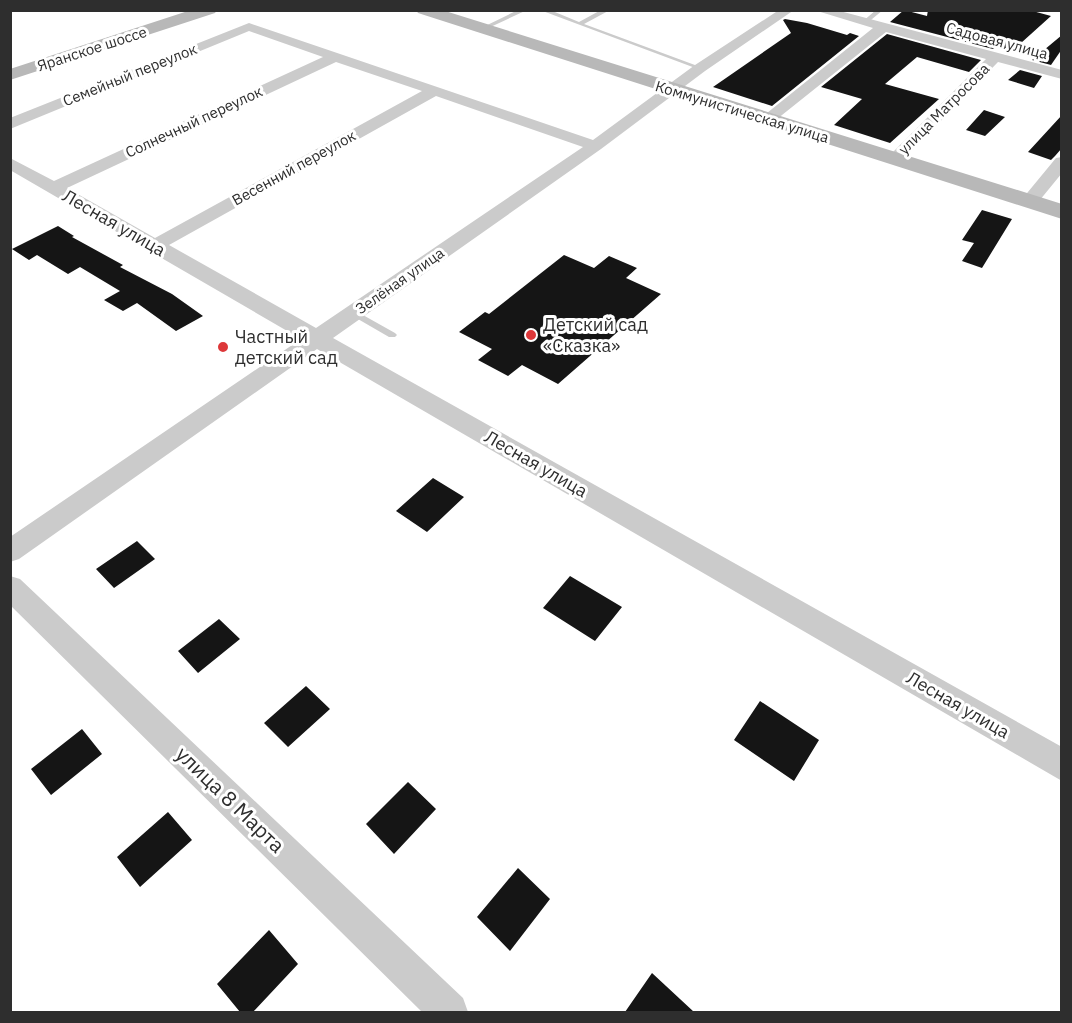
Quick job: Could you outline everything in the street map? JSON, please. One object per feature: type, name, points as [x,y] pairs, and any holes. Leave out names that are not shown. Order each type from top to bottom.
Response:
[{"type":"street","name":"Яранское шоссе","points":[[10,75],[209,10]]},
{"type":"street","name":"Коммунистическая улица","points":[[424,10],[670,90],[1062,212]]},
{"type":"street","name":"Зелёная улица","points":[[10,551],[595,146],[700,68],[788,10]]},
{"type":"street","name":"Садовая улица","points":[[820,10],[1062,75]]},
{"type":"street","name":"Семейный переулок","points":[[10,124],[249,27],[335,57]]},
{"type":"street","points":[[767,120],[882,28]]},
{"type":"street","points":[[335,57],[595,146]]},
{"type":"street","name":"Солнечный переулок","points":[[53,188],[335,57]]},
{"type":"street","name":"улица Матросова","points":[[894,159],[994,58]]},
{"type":"street","name":"Весенний переулок","points":[[154,246],[434,91]]},
{"type":"street","points":[[1029,202],[1062,162]]},
{"type":"street","name":"Лесная улица","points":[[10,163],[1062,765]]},
{"type":"street","name":"улица 8 Марта","points":[[10,587],[449,1012]]},
{"type":"lane","points":[[482,29],[524,10]]},
{"type":"lane","points":[[543,10],[700,68]]},
{"type":"lane","points":[[579,24],[606,10]]},
{"type":"lane","points":[[864,23],[880,10]]},
{"type":"lane","points":[[354,313],[392,335]]},
{"type":"building","points":[[904,10],[927,16],[928,10],[1029,10],[1051,16],[1012,51],[996,47],[993,49],[890,22]]},
{"type":"building","points":[[783,20],[859,36],[772,106],[713,87],[791,33]]},
{"type":"building","points":[[887,34],[981,60],[969,72],[917,57],[885,84],[939,99],[890,143],[834,125],[862,99],[821,87]]},
{"type":"building","points":[[1062,35],[1062,49],[1051,65],[1032,60]]},
{"type":"building","points":[[1020,70],[1042,76],[1034,88],[1008,80]]},
{"type":"building","points":[[984,110],[1005,117],[985,136],[966,130]]},
{"type":"building","points":[[1062,115],[1062,148],[1055,156],[1051,160],[1028,152]]},
{"type":"building","points":[[982,210],[1012,219],[982,268],[962,261],[974,243],[962,240]]},
{"type":"building","points":[[58,226],[74,236],[72,237],[123,265],[120,267],[172,294],[203,316],[176,331],[137,303],[123,311],[104,300],[120,291],[80,267],[68,274],[37,255],[29,260],[12,249]]},
{"type":"building","points":[[564,255],[594,268],[609,256],[637,268],[626,278],[661,294],[558,384],[522,365],[508,376],[478,360],[492,349],[459,332],[485,312],[489,314]]},
{"type":"building","points":[[433,478],[464,497],[427,532],[396,511]]},
{"type":"building","points":[[137,541],[155,559],[114,588],[96,569]]},
{"type":"building","points":[[570,576],[622,607],[595,641],[543,608]]},
{"type":"building","points":[[219,619],[240,639],[198,673],[178,651]]},
{"type":"building","points":[[306,686],[330,709],[288,747],[264,723]]},
{"type":"building","points":[[760,701],[819,740],[794,781],[734,740]]},
{"type":"building","points":[[82,729],[102,754],[51,795],[31,769]]},
{"type":"building","points":[[408,782],[436,809],[394,854],[366,824]]},
{"type":"building","points":[[168,812],[192,840],[140,887],[117,857]]},
{"type":"building","points":[[518,868],[550,899],[510,951],[477,917]]},
{"type":"building","points":[[269,930],[298,964],[253,1012],[240,1012],[217,984]]},
{"type":"building","points":[[652,973],[694,1012],[625,1012]]},
{"type":"place","name":"Детский сад «Сказка»","points":[[531,335]]},
{"type":"place","name":"Частный детский сад","points":[[223,347]]}]
